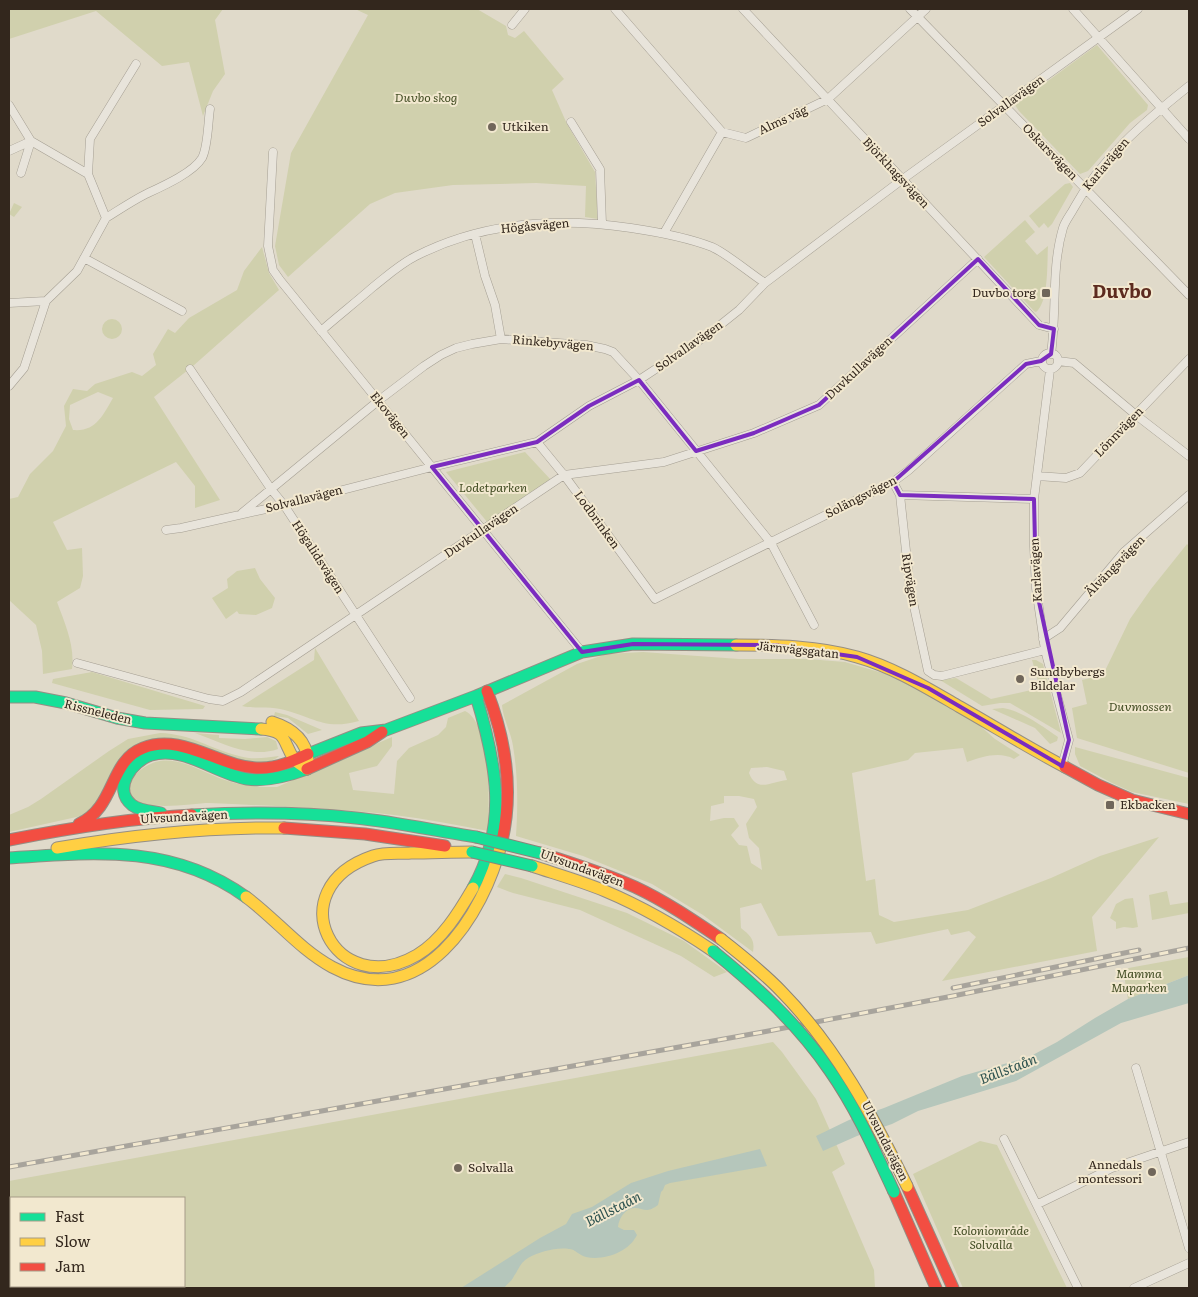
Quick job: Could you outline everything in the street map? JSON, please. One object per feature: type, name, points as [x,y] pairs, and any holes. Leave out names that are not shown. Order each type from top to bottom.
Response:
[{"type":"main road","name":"Järnvägsgatan","points":[[176,816],[137,808],[125,798],[122,790],[127,775],[141,761],[151,756],[167,754],[183,756],[224,773],[247,779],[291,775],[367,742],[386,730],[476,696],[555,662],[582,652],[633,644],[774,645],[826,651],[857,657],[889,669],[928,688],[1098,785],[1132,800],[1189,814]]},
{"type":"main road","points":[[9,858],[68,854],[109,854],[155,858],[179,863],[214,876],[244,895],[307,950],[333,969],[352,977],[374,981],[392,980],[405,976],[421,969],[433,960],[464,926],[488,886],[501,847],[508,809],[507,763],[487,691]]},
{"type":"main road","points":[[472,852],[380,854],[343,871],[328,888],[324,898],[324,922],[334,946],[347,959],[357,965],[379,968],[402,964],[423,951],[434,941],[455,919],[468,899],[488,851],[497,806],[496,778],[492,752],[476,696]]},
{"type":"main road","name":"Rissneleden","points":[[9,697],[35,697],[66,703],[117,718],[145,723],[188,725],[272,722],[284,726],[300,738],[308,754]]},
{"type":"main road","name":"Rissneleden","points":[[188,725],[208,728],[273,730],[283,735],[295,760],[307,769]]},
{"type":"main road","name":"Järnvägsgatan","points":[[74,827],[97,812],[121,766],[128,757],[145,747],[157,744],[178,745],[218,760],[254,768],[269,768],[285,765],[361,733],[386,730]]},
{"type":"main road","points":[[307,769],[308,754]]},
{"type":"main road","name":"Ulvsundavägen","points":[[9,840],[74,827],[176,816],[249,814],[339,816],[476,837],[540,853],[635,887],[721,939],[757,967],[804,1015],[830,1048],[866,1103],[908,1186],[953,1288]]},
{"type":"main road","name":"Ulvsundavägen","points":[[9,858],[86,843],[179,831],[229,828],[285,828],[367,834],[443,845],[532,866],[604,890],[637,905],[692,936],[713,951],[770,999],[810,1044],[830,1071],[851,1105],[872,1145],[936,1288]]},
{"type":"street","points":[[512,25],[524,9]]},
{"type":"street","points":[[615,9],[722,132],[664,232]]},
{"type":"street","name":"Björkhagsvägen","points":[[743,9],[1039,325],[1054,329]]},
{"type":"street","name":"Oskarsvägen","points":[[910,9],[1189,294]]},
{"type":"street","name":"Alms väg","points":[[722,132],[746,138],[828,99],[926,9]]},
{"type":"street","points":[[1073,9],[1189,139]]},
{"type":"street","name":"Solvallavägen","points":[[166,530],[284,505],[537,442],[589,406],[639,380],[709,334],[739,310],[765,283],[902,179],[1138,9]]},
{"type":"street","points":[[106,218],[88,174],[90,138],[136,64]]},
{"type":"street","name":"Karlavägen","points":[[1051,354],[1054,329],[1056,266],[1064,227],[1085,188],[1120,145],[1189,86]]},
{"type":"street","points":[[9,105],[31,141],[88,174]]},
{"type":"street","points":[[9,386],[24,368],[46,301],[77,271],[106,218],[169,184],[201,160],[210,108]]},
{"type":"street","points":[[571,122],[600,170],[602,224]]},
{"type":"street","points":[[9,150],[31,141]]},
{"type":"street","points":[[21,173],[31,141]]},
{"type":"street","name":"Ekovägen","points":[[273,152],[268,246],[270,261],[280,280],[582,652]]},
{"type":"street","name":"Högåsvägen","points":[[321,331],[395,269],[410,259],[450,242],[508,226],[553,222],[602,224],[664,232],[714,248],[765,283]]},
{"type":"street","points":[[475,234],[485,276],[495,305],[501,339]]},
{"type":"street","points":[[84,258],[182,311]]},
{"type":"street","name":"Duvkullavägen","points":[[76,663],[209,699],[223,701],[241,692],[564,475],[664,462],[754,433],[819,405],[978,259]]},
{"type":"street","points":[[9,303],[46,301]]},
{"type":"street","name":"Rinkebyvägen","points":[[240,514],[378,400],[441,355],[456,348],[501,339],[586,345],[613,352],[639,380],[771,543],[814,624]]},
{"type":"street","points":[[1051,354],[1056,356],[1058,361],[1056,367],[1050,370],[1043,366],[1041,361],[1045,355],[1051,354]]},
{"type":"street","name":"Lönnvägen","points":[[1037,476],[1066,478],[1080,473],[1189,359]]},
{"type":"street","name":"Solängsvägen","points":[[655,599],[893,482],[909,470],[1026,364],[1041,361]]},
{"type":"street","points":[[1058,361],[1074,363],[1189,456]]},
{"type":"street","name":"Högalidsvägen","points":[[190,369],[271,489],[284,505],[410,698]]},
{"type":"street","name":"Karlavägen","points":[[1050,370],[1034,499],[1036,588],[1045,650],[1070,740],[1062,766]]},
{"type":"street","name":"Lodbrinken","points":[[537,442],[564,475],[655,599]]},
{"type":"street","name":"Ripvägen","points":[[893,482],[900,495],[910,588],[928,671],[934,675],[942,676],[1045,650]]},
{"type":"street","points":[[900,495],[1034,499]]},
{"type":"street","name":"Älvängsvägen","points":[[1043,639],[1060,628],[1124,552],[1189,495]]},
{"type":"street","points":[[1136,1068],[1189,1248]]},
{"type":"street","points":[[1004,1139],[1038,1204],[1078,1288]]},
{"type":"street","points":[[1038,1204],[1112,1168],[1189,1142]]},
{"type":"street","points":[[1134,1288],[1189,1263]]},
{"type":"highlighted area","points":[[978,259],[1039,325],[1054,329],[1051,354],[1041,361],[1026,364],[893,482],[900,495],[1034,499],[1036,588],[1069,740],[1062,766],[928,688],[857,657],[774,645],[633,644],[582,652],[432,467],[537,442],[589,406],[639,380],[696,451],[754,433],[819,405]]},
{"type":"green space","points":[[9,9],[223,9],[215,20],[225,74],[213,91],[203,116],[189,62],[162,66],[96,11],[9,39]]},
{"type":"green space","name":"Duvbo skog","points":[[355,9],[477,9],[506,26],[508,35],[515,38],[524,31],[564,79],[552,90],[567,124],[595,172],[598,219],[585,217],[586,186],[536,183],[453,185],[395,193],[370,204],[288,277],[279,265],[275,246],[291,153],[368,15]]},
{"type":"green space","points":[[1097,45],[1148,105],[1147,110],[1130,123],[1088,171],[1080,174],[1015,105]]},
{"type":"green space","points":[[1070,183],[1073,187],[1052,224],[1048,228],[1044,223],[1039,228],[1029,216],[1065,184]]},
{"type":"green space","points":[[14,203],[22,207],[14,217],[9,214]]},
{"type":"green space","points":[[1025,220],[1035,232],[1025,241],[1037,255],[1048,246],[1045,291],[1040,307],[1036,312],[984,257]]},
{"type":"green space","points":[[262,247],[269,273],[279,290],[193,366],[154,397],[220,500],[195,508],[195,486],[176,462],[53,522],[67,550],[82,548],[83,576],[80,588],[57,602],[71,643],[72,669],[43,674],[42,651],[36,625],[9,600],[9,499],[18,497],[30,474],[53,451],[66,426],[64,406],[73,389],[87,391],[95,384],[132,372],[142,376],[156,365],[153,354],[168,329],[175,333],[189,318],[237,290],[244,271]],"holes":[[[98,392],[113,398],[98,421],[88,428],[73,430],[69,419],[70,405]]]},
{"type":"green space","points":[[112,319],[119,322],[122,329],[119,336],[112,339],[105,336],[102,329],[105,322]]},
{"type":"green space","name":"Lodetparken","points":[[525,452],[551,480],[488,523],[446,472]]},
{"type":"green space","name":"Duvmossen","points":[[1187,544],[1189,546],[1189,773],[1077,738],[1072,708],[1087,704],[1082,680],[1103,675],[1130,619]]},
{"type":"green space","points":[[255,568],[260,579],[275,598],[272,608],[256,615],[239,614],[237,611],[226,619],[212,598],[228,588],[227,579],[237,571]]},
{"type":"green space","points":[[315,648],[359,721],[347,724],[327,723],[280,709],[242,706],[314,660]]},
{"type":"green space","points":[[643,652],[739,659],[808,659],[845,662],[886,674],[946,703],[970,717],[995,739],[1020,755],[1014,759],[996,755],[967,762],[963,748],[915,753],[908,760],[852,773],[866,881],[875,879],[879,915],[894,922],[968,910],[1051,878],[1100,856],[1159,837],[1092,917],[1097,951],[942,981],[976,937],[969,931],[951,935],[948,929],[876,944],[871,932],[778,936],[761,903],[740,908],[741,928],[751,938],[753,952],[703,915],[652,884],[583,856],[516,836],[516,768],[512,741],[502,705],[577,664],[607,654]],"holes":[[[767,767],[784,771],[787,780],[765,785],[756,783],[749,773],[751,768]],[[724,796],[754,799],[757,807],[746,824],[749,838],[759,848],[762,870],[751,863],[747,846],[739,845],[731,835],[739,826],[734,818],[710,821],[711,806],[724,803]]]},
{"type":"green space","points":[[1032,660],[1043,664],[1061,733],[1010,703],[982,706],[940,680],[956,678],[991,699],[1040,688]]},
{"type":"green space","points":[[92,672],[205,706],[203,709],[150,710],[52,683],[53,679]]},
{"type":"green space","points":[[1003,708],[1017,712],[1032,720],[1058,737],[1057,741],[1050,744],[1035,728],[992,709]]},
{"type":"green space","points":[[465,711],[474,719],[480,731],[484,748],[489,803],[488,831],[406,817],[302,807],[209,803],[151,805],[140,803],[133,798],[130,790],[132,779],[140,771],[160,761],[185,764],[238,784],[277,787],[392,737],[392,746],[377,766],[349,773],[353,790],[394,794],[397,761],[409,748],[438,735],[446,727],[448,718]]},
{"type":"green space","points":[[275,712],[322,730],[308,734],[288,718],[274,716]]},
{"type":"green space","points":[[160,733],[182,736],[249,758],[279,756],[271,761],[245,761],[214,753],[177,740],[102,799],[91,811],[81,816],[9,832],[9,815],[41,799],[128,739]]},
{"type":"green space","points":[[195,733],[219,735],[219,738],[245,739],[267,737],[276,741],[278,749],[267,752],[246,751]]},
{"type":"green space","points":[[1075,747],[1189,778],[1189,804],[1132,792],[1112,783],[1080,766],[1075,754]]},
{"type":"green space","points":[[505,874],[627,913],[684,941],[727,972],[714,977],[681,956],[580,910],[513,893],[497,887]]},
{"type":"green space","points":[[1167,891],[1170,905],[1189,902],[1189,913],[1152,920],[1149,895]]},
{"type":"green space","points":[[1133,898],[1138,927],[1116,929],[1116,922],[1110,918],[1116,904],[1125,899]]},
{"type":"green space","name":"Mamma Muparken","points":[[1189,957],[1189,975],[1128,999],[1123,969]]},
{"type":"green space","name":"Solvalla","points":[[773,1042],[816,1099],[845,1164],[832,1172],[874,1270],[875,1288],[9,1288],[9,1181]]},
{"type":"green space","name":"Koloniområde Solvalla","points":[[980,1141],[997,1145],[1067,1288],[963,1288],[913,1174]]},
{"type":"water","name":"Bällstaån","points":[[1189,975],[1189,1003],[1121,1023],[1016,1081],[918,1111],[892,1124],[857,1136],[823,1151],[816,1136],[849,1120],[884,1108],[962,1076],[1029,1057],[1128,999]]},
{"type":"water","name":"Bällstaån","points":[[760,1149],[767,1166],[670,1183],[665,1185],[656,1207],[647,1210],[631,1208],[625,1212],[621,1217],[618,1227],[624,1230],[634,1230],[637,1235],[628,1246],[615,1254],[593,1258],[584,1256],[571,1249],[548,1250],[525,1260],[504,1288],[461,1288],[540,1238],[566,1224],[572,1214],[592,1207],[631,1183],[668,1171]]},
{"type":"railway","points":[[9,1167],[763,1032],[1189,948]]},
{"type":"railway","points":[[953,988],[1139,950]]},
{"type":"traffic: fast","points":[[308,754],[361,733],[386,730],[476,696],[582,652],[633,644],[736,645]]},
{"type":"traffic: fast","points":[[473,888],[484,864],[491,840],[495,817],[496,793],[489,745],[476,696]]},
{"type":"traffic: fast","points":[[9,697],[35,697],[66,703],[117,718],[145,723],[261,729]]},
{"type":"traffic: fast","points":[[161,813],[135,807],[126,799],[124,791],[124,784],[131,769],[144,758],[151,755],[163,753],[176,754],[235,776],[255,780],[277,778],[307,769]]},
{"type":"traffic: fast","points":[[192,815],[274,813],[336,816],[476,837]]},
{"type":"traffic: fast","points":[[476,837],[540,853]]},
{"type":"traffic: fast","points":[[472,852],[532,866]]},
{"type":"traffic: fast","points":[[9,858],[72,854],[132,855],[190,868],[218,880],[246,897]]},
{"type":"traffic: fast","points":[[713,951],[776,1006],[818,1054],[857,1115],[894,1192]]},
{"type":"traffic: slow","points":[[736,645],[813,648],[843,653],[870,661],[922,685],[1065,767]]},
{"type":"traffic: slow","points":[[272,722],[291,731],[301,740],[308,760]]},
{"type":"traffic: slow","points":[[261,729],[270,730],[280,735],[294,759],[307,769]]},
{"type":"traffic: slow","points":[[57,848],[170,833],[284,828]]},
{"type":"traffic: slow","points":[[246,897],[309,952],[332,967],[364,978],[394,978],[420,968],[444,950],[464,926],[480,899],[493,870],[502,841]]},
{"type":"traffic: slow","points":[[472,852],[382,854],[373,856],[344,872],[327,892],[323,914],[328,936],[341,953],[362,964],[388,966],[417,955],[434,942],[456,916],[473,888]]},
{"type":"traffic: slow","points":[[532,866],[587,884],[619,897],[660,918],[713,951]]},
{"type":"traffic: slow","points":[[721,939],[774,984],[819,1035],[867,1108],[907,1186]]},
{"type":"traffic: jam","points":[[487,691],[499,728],[508,784],[506,822],[502,841]]},
{"type":"traffic: jam","points":[[307,769],[367,742],[382,732]]},
{"type":"traffic: jam","points":[[79,824],[100,807],[124,763],[132,754],[143,748],[158,744],[173,745],[246,767],[261,768],[291,762],[308,754]]},
{"type":"traffic: jam","points":[[1065,767],[1098,785],[1132,800],[1189,814]]},
{"type":"traffic: jam","points":[[9,840],[100,824],[192,815]]},
{"type":"traffic: jam","points":[[284,828],[365,834],[445,846]]},
{"type":"traffic: jam","points":[[540,853],[576,864],[646,892],[721,939]]},
{"type":"traffic: jam","points":[[907,1186],[953,1288]]},
{"type":"traffic: jam","points":[[894,1192],[936,1288]]},
{"type":"place","name":"Utkiken","points":[[492,127]]},
{"type":"place","name":"Duvbo torg","points":[[1046,293]]},
{"type":"place","name":"Sundbybergs Bildelar","points":[[1020,679]]},
{"type":"place","name":"Ekbacken","points":[[1110,805]]},
{"type":"place","name":"Solvalla","points":[[458,1168]]},
{"type":"place","name":"Annedals montessori","points":[[1152,1172]]},
{"type":"district","name":"Duvbo","points":[[1122,292]]}]
